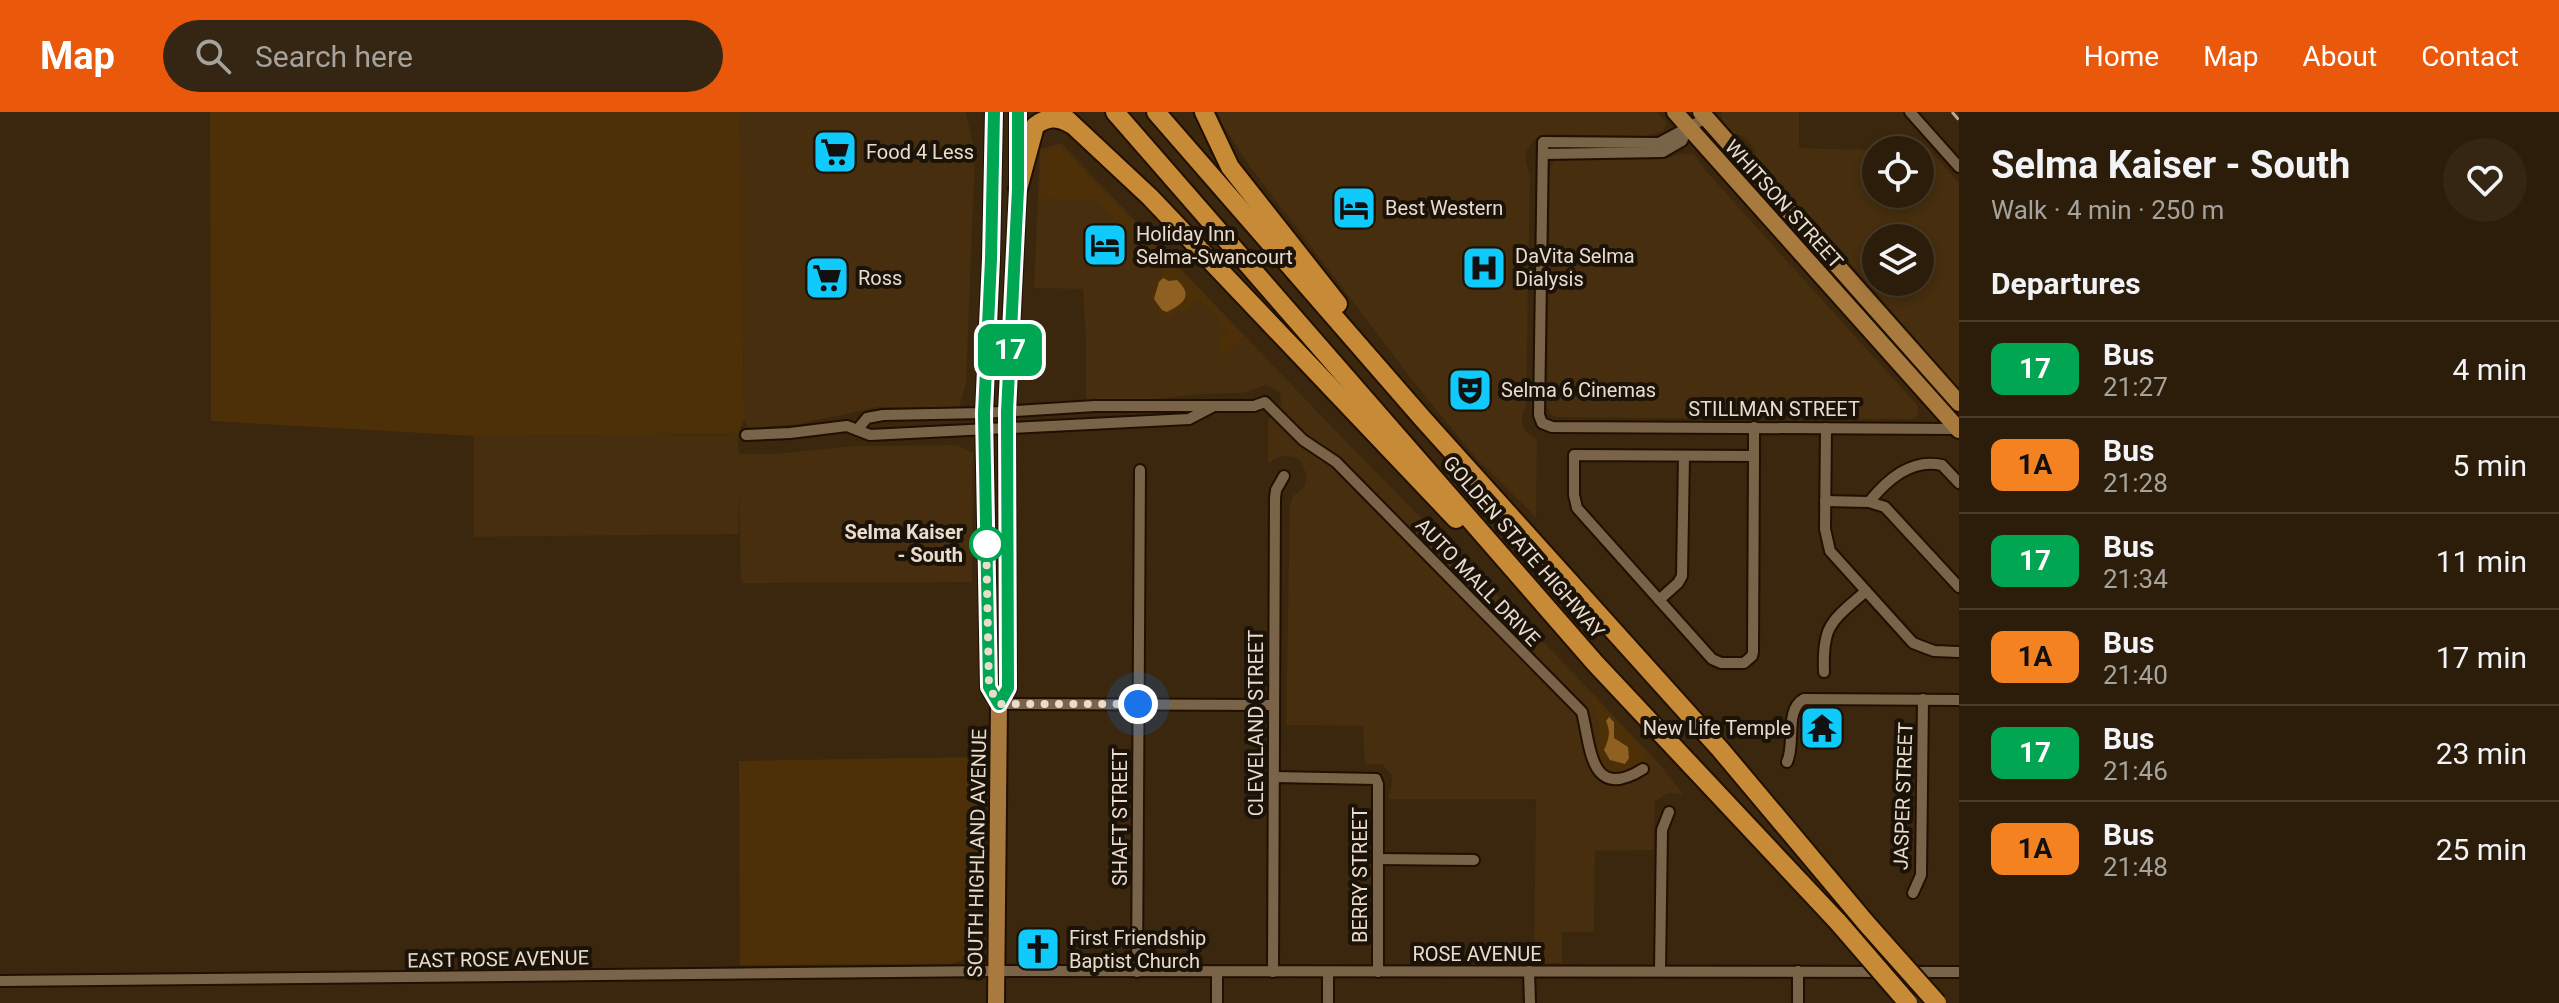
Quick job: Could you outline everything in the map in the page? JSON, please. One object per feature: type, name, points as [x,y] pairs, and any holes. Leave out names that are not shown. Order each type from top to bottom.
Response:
[{"type":"highway","points":[[1059,112],[1150,197],[1595,663]]},
{"type":"highway","name":"GOLDEN STATE HIGHWAY","points":[[1115,112],[1595,663],[1838,922],[1908,1003]]},
{"type":"highway","name":"GOLDEN STATE HIGHWAY","points":[[1156,112],[1423,419],[1720,749],[1937,1003]]},
{"type":"highway","points":[[1204,112],[1230,167],[1293,244],[1423,419]]},
{"type":"highway","points":[[1018,189],[1035,126],[1043,120],[1055,118],[1075,127]]},
{"type":"main road","name":"SOUTH HIGHLAND AVENUE","points":[[994,112],[984,413],[989,687],[999,704]]},
{"type":"main road","name":"SOUTH HIGHLAND AVENUE","points":[[996,1003],[999,704],[1008,688],[1007,420],[1018,189],[1018,112]]},
{"type":"main road","name":"WHITSON STREET","points":[[1675,112],[1959,429]]},
{"type":"main road","name":"WHITSON STREET","points":[[1703,115],[1959,403]]},
{"type":"main road","points":[[1757,204],[1772,210],[1814,254],[1824,250]]},
{"type":"main road","points":[[1837,293],[1848,292],[1876,323],[1897,334]]},
{"type":"street","points":[[1910,112],[1959,167]]},
{"type":"street","points":[[1688,127],[1703,115]]},
{"type":"street","name":"STILLMAN STREET","points":[[1688,127],[1682,141],[1663,152],[1543,154],[1539,415],[1542,423],[1552,427],[1959,429]]},
{"type":"street","name":"AUTO MALL DRIVE","points":[[1214,406],[1254,406],[1265,402],[1303,440],[1336,462],[1582,712],[1591,759],[1597,771],[1603,777],[1615,779],[1629,778],[1643,769]]},
{"type":"street","points":[[746,435],[847,426],[870,435],[985,431],[1007,420],[1095,406],[1214,406]]},
{"type":"street","points":[[858,429],[867,418],[883,415],[984,413],[1007,420],[1189,419],[1214,406]]},
{"type":"street","points":[[1754,427],[1754,456],[1753,652],[1751,659],[1740,664],[1717,662],[1577,508],[1574,455],[1754,456]]},
{"type":"street","points":[[1826,428],[1825,535],[1830,551],[1913,643],[1934,651],[1959,652]]},
{"type":"street","points":[[1659,600],[1682,576],[1684,456]]},
{"type":"street","points":[[1869,502],[1899,472],[1930,464],[1942,465],[1959,483]]},
{"type":"street","name":"SHAFT STREET","points":[[1137,972],[1140,470]]},
{"type":"street","name":"CLEVELAND STREET","points":[[1273,972],[1275,498],[1284,476]]},
{"type":"street","points":[[1825,501],[1880,504],[1896,516],[1959,587]]},
{"type":"street","points":[[1824,672],[1823,649],[1829,624],[1866,591]]},
{"type":"street","points":[[1787,762],[1792,746],[1793,711],[1797,703],[1808,698],[1959,700]]},
{"type":"street","name":"JASPER STREET","points":[[1913,893],[1921,875],[1923,699]]},
{"type":"street","points":[[999,704],[1273,705]]},
{"type":"street","name":"BERRY STREET","points":[[1274,777],[1376,779],[1378,972]]},
{"type":"street","points":[[1660,971],[1662,830],[1669,812]]},
{"type":"street","points":[[1378,859],[1474,860]]},
{"type":"street","name":"ROSE AVENUE","points":[[996,971],[1959,972]]},
{"type":"street","name":"EAST ROSE AVENUE","points":[[0,981],[996,971]]},
{"type":"street","points":[[1529,971],[1530,1003]]},
{"type":"street","points":[[1798,971],[1798,1003]]},
{"type":"street","points":[[1217,972],[1217,1003]]},
{"type":"street","points":[[1328,972],[1328,1003]]},
{"type":"shaded area","points":[[210,112],[740,112],[744,420],[738,434],[474,436],[211,421]]},
{"type":"shaded area","points":[[740,112],[966,112],[975,153],[966,383],[959,408],[879,407],[798,424],[748,428],[744,420]]},
{"type":"shaded area","points":[[1218,112],[1657,112],[1667,123],[1664,131],[1644,136],[1544,134],[1534,140],[1527,150],[1525,158],[1530,176],[1526,406],[1522,425],[1527,433],[1537,439],[1536,517],[1476,458],[1420,390],[1248,164]]},
{"type":"shaded area","points":[[1721,112],[1799,112],[1799,148],[1862,150],[1862,208],[1934,208],[1934,154],[1959,183],[1959,389],[1879,296],[1934,296],[1934,224],[1862,224],[1862,277],[1755,158],[1755,149],[1744,137],[1733,133],[1722,120]]},
{"type":"shaded area","points":[[1061,143],[1330,425],[1556,655],[1655,759],[1684,795],[1668,793],[1655,801],[1653,850],[1595,851],[1594,932],[1562,932],[1562,963],[1534,963],[1536,799],[1388,799],[1392,775],[1382,764],[1365,765],[1363,726],[1286,725],[1290,505],[1293,496],[1304,487],[1307,477],[1301,461],[1294,457],[1276,458],[1268,464],[1268,419],[1276,414],[1281,405],[1280,393],[1266,385],[1243,393],[1149,400],[1086,400],[1083,289],[1034,288],[1040,149]]},
{"type":"shaded area","points":[[1060,146],[1244,337],[1223,356],[1217,349],[1222,344],[1219,339],[1228,330],[1219,322],[1221,320],[1198,299],[1184,312],[1179,307],[1169,317],[1162,313],[1151,297],[1164,269],[1143,247],[1131,240],[1124,224],[1097,200],[1041,199],[1041,153]]},
{"type":"shaded area","points":[[1694,154],[1918,406],[1916,417],[1653,418],[1557,417],[1550,414],[1547,406],[1550,167],[1559,160],[1663,159]]},
{"type":"shaded area","points":[[1163,278],[1177,280],[1186,294],[1182,302],[1167,312],[1154,299]]},
{"type":"shaded area","points":[[738,434],[739,454],[775,454],[852,446],[957,445],[973,453],[972,582],[741,583],[739,496],[738,534],[474,537],[474,436]]},
{"type":"shaded area","points":[[1594,697],[1648,755],[1629,776],[1607,776],[1602,766],[1598,718],[1590,700]]},
{"type":"shaded area","points":[[1609,717],[1614,722],[1614,738],[1628,747],[1629,758],[1625,764],[1610,760],[1604,750],[1609,736],[1606,721]]},
{"type":"shaded area","points":[[979,757],[977,941],[968,957],[950,964],[740,965],[739,761]]},
{"type":"railway","points":[[1952,112],[1959,120]]},
{"type":"bus line","name":"17","points":[[994,112],[984,413],[989,687],[999,704],[1008,688],[1007,412],[1018,189],[1018,112]]},
{"type":"place","name":"Food 4 Less","points":[[835,152]]},
{"type":"place","name":"Best Western","points":[[1354,208]]},
{"type":"place","name":"Holiday Inn Selma-Swancourt","points":[[1105,245]]},
{"type":"place","name":"DaVita Selma Dialysis","points":[[1484,268]]},
{"type":"place","name":"Ross","points":[[827,278]]},
{"type":"place","name":"Selma 6 Cinemas","points":[[1470,390]]},
{"type":"place","name":"Selma Kaiser - South","points":[[987,544]]},
{"type":"place","name":"New Life Temple","points":[[1822,728]]},
{"type":"place","name":"First Friendship Baptist Church","points":[[1038,949]]},
{"type":"route","points":[[987,544],[986,533],[989,687],[999,704],[1138,704]]}]
